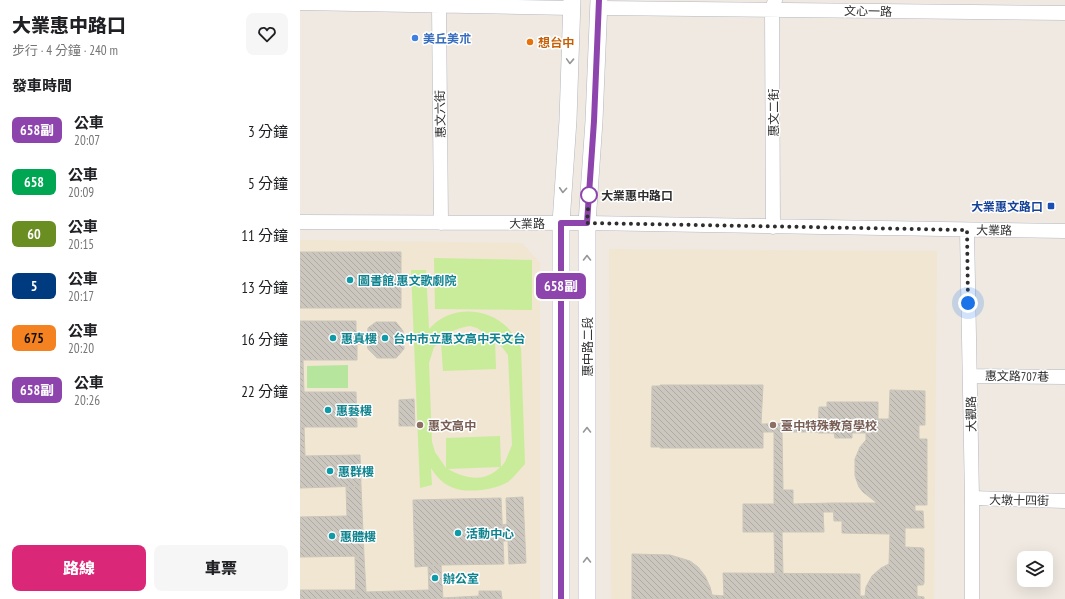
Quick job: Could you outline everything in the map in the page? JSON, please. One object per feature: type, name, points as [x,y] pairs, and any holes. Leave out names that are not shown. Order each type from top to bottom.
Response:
[{"type":"street","points":[[300,3],[439,6],[572,4],[568,120],[561,223],[561,599]]},
{"type":"street","name":"文心一路","points":[[599,4],[970,6],[1065,13]]},
{"type":"street","name":"惠中路二段","points":[[587,599],[587,223],[594,121],[599,4]]},
{"type":"street","name":"惠文二街","points":[[773,226],[774,5]]},
{"type":"street","name":"惠文六街","points":[[439,6],[441,223]]},
{"type":"street","name":"大業路","points":[[300,222],[587,223],[1065,231]]},
{"type":"street","name":"大觀路","points":[[967,230],[972,498],[972,599]]},
{"type":"street","name":"惠文路707巷","points":[[970,376],[1065,377]]},
{"type":"street","name":"大墩十四街","points":[[972,498],[1065,501]]},
{"type":"shaded area","name":"惠文高中","points":[[300,240],[522,243],[540,263],[540,599],[300,599]]},
{"type":"shaded area","name":"臺中特殊教育學校","points":[[609,249],[937,251],[934,599],[611,599]]},
{"type":"green space","points":[[434,258],[532,260],[532,310],[435,309]]},
{"type":"green space","points":[[411,270],[426,270],[429,329],[437,321],[447,316],[457,313],[478,312],[498,320],[507,327],[521,348],[525,464],[508,482],[488,489],[472,491],[457,489],[448,485],[435,474],[431,468],[432,485],[420,488]],"holes":[[[470,326],[477,328],[494,340],[441,341],[450,332]],[[495,341],[508,355],[512,445],[505,462],[501,467],[500,436],[446,438],[446,468],[435,452],[432,442],[429,363],[434,347],[441,342],[443,371],[496,369]],[[500,467],[488,475],[475,478],[461,475],[448,469]]]},
{"type":"green space","points":[[348,365],[348,388],[307,388],[307,366]]},
{"type":"building","name":"圖書館.惠文歌劇院","points":[[300,252],[401,252],[401,308],[300,308]]},
{"type":"building","name":"惠真樓","points":[[300,321],[356,321],[356,333],[367,333],[367,344],[357,344],[357,360],[300,360]]},
{"type":"building","name":"台中市立惠文高中天文台","points":[[376,322],[396,322],[403,331],[404,349],[396,358],[377,358],[368,349],[368,328]]},
{"type":"building","points":[[356,333],[367,333],[367,344],[357,344]]},
{"type":"building","name":"惠藝樓","points":[[300,360],[303,360],[304,392],[356,392],[357,427],[300,427]]},
{"type":"building","points":[[763,385],[761,424],[819,423],[818,432],[782,432],[783,490],[793,490],[793,504],[833,503],[833,512],[823,512],[824,532],[782,532],[783,574],[775,574],[774,532],[743,532],[743,504],[774,504],[774,432],[763,432],[763,448],[651,447],[652,386]]},
{"type":"building","points":[[890,390],[925,391],[925,425],[919,425],[919,439],[927,439],[927,505],[915,505],[915,511],[923,511],[924,528],[905,528],[905,547],[924,549],[924,583],[923,585],[917,585],[917,596],[924,597],[924,599],[632,599],[632,554],[670,555],[690,561],[698,567],[705,576],[712,595],[724,596],[723,573],[860,574],[860,596],[865,596],[866,587],[872,576],[881,568],[889,564],[890,534],[842,533],[842,521],[834,521],[833,503],[877,503],[863,492],[859,487],[855,476],[855,459],[860,447],[866,440],[866,433],[852,433],[852,438],[835,438],[834,433],[818,433],[819,407],[827,407],[827,402],[878,402],[878,419],[889,419]]},
{"type":"building","points":[[414,399],[415,426],[399,426],[399,400]]},
{"type":"building","name":"惠群樓","points":[[300,427],[304,427],[305,456],[360,455],[361,486],[300,488]]},
{"type":"building","name":"惠體樓","points":[[361,486],[364,556],[300,557],[300,517],[347,516],[346,487]]},
{"type":"building","points":[[523,497],[526,563],[509,564],[508,541],[503,541],[502,525],[507,524],[506,498]]},
{"type":"building","name":"活動中心","points":[[501,498],[504,564],[415,567],[413,500]]},
{"type":"building","name":"辦公室","points":[[355,556],[364,556],[366,592],[429,590],[428,565],[441,565],[443,599],[356,599]]},
{"type":"building","points":[[300,590],[356,590],[356,599],[300,599]]},
{"type":"building","points":[[479,591],[501,591],[502,599],[442,598],[479,596]]},
{"type":"bus line","name":"658副","points":[[561,599],[561,223],[587,223],[594,121],[599,0]]},
{"type":"place","name":"美丘美朮","points":[[415,38]]},
{"type":"place","name":"想台中","points":[[530,42]]},
{"type":"place","name":"大業惠中路口","points":[[589,195]]},
{"type":"place","name":"大業惠文路口","points":[[1051,206]]},
{"type":"place","name":"圖書館.惠文歌劇院","points":[[350,280]]},
{"type":"place","name":"惠真樓","points":[[333,338]]},
{"type":"place","name":"台中市立惠文高中天文台","points":[[385,338]]},
{"type":"place","name":"惠藝樓","points":[[328,410]]},
{"type":"place","name":"惠文高中","points":[[420,425]]},
{"type":"place","name":"臺中特殊教育學校","points":[[773,425]]},
{"type":"place","name":"惠群樓","points":[[330,471]]},
{"type":"place","name":"活動中心","points":[[458,533]]},
{"type":"place","name":"惠體樓","points":[[332,536]]},
{"type":"place","name":"辦公室","points":[[435,578]]},
{"type":"route","points":[[589,195],[587,223],[967,230],[968,303]]}]
